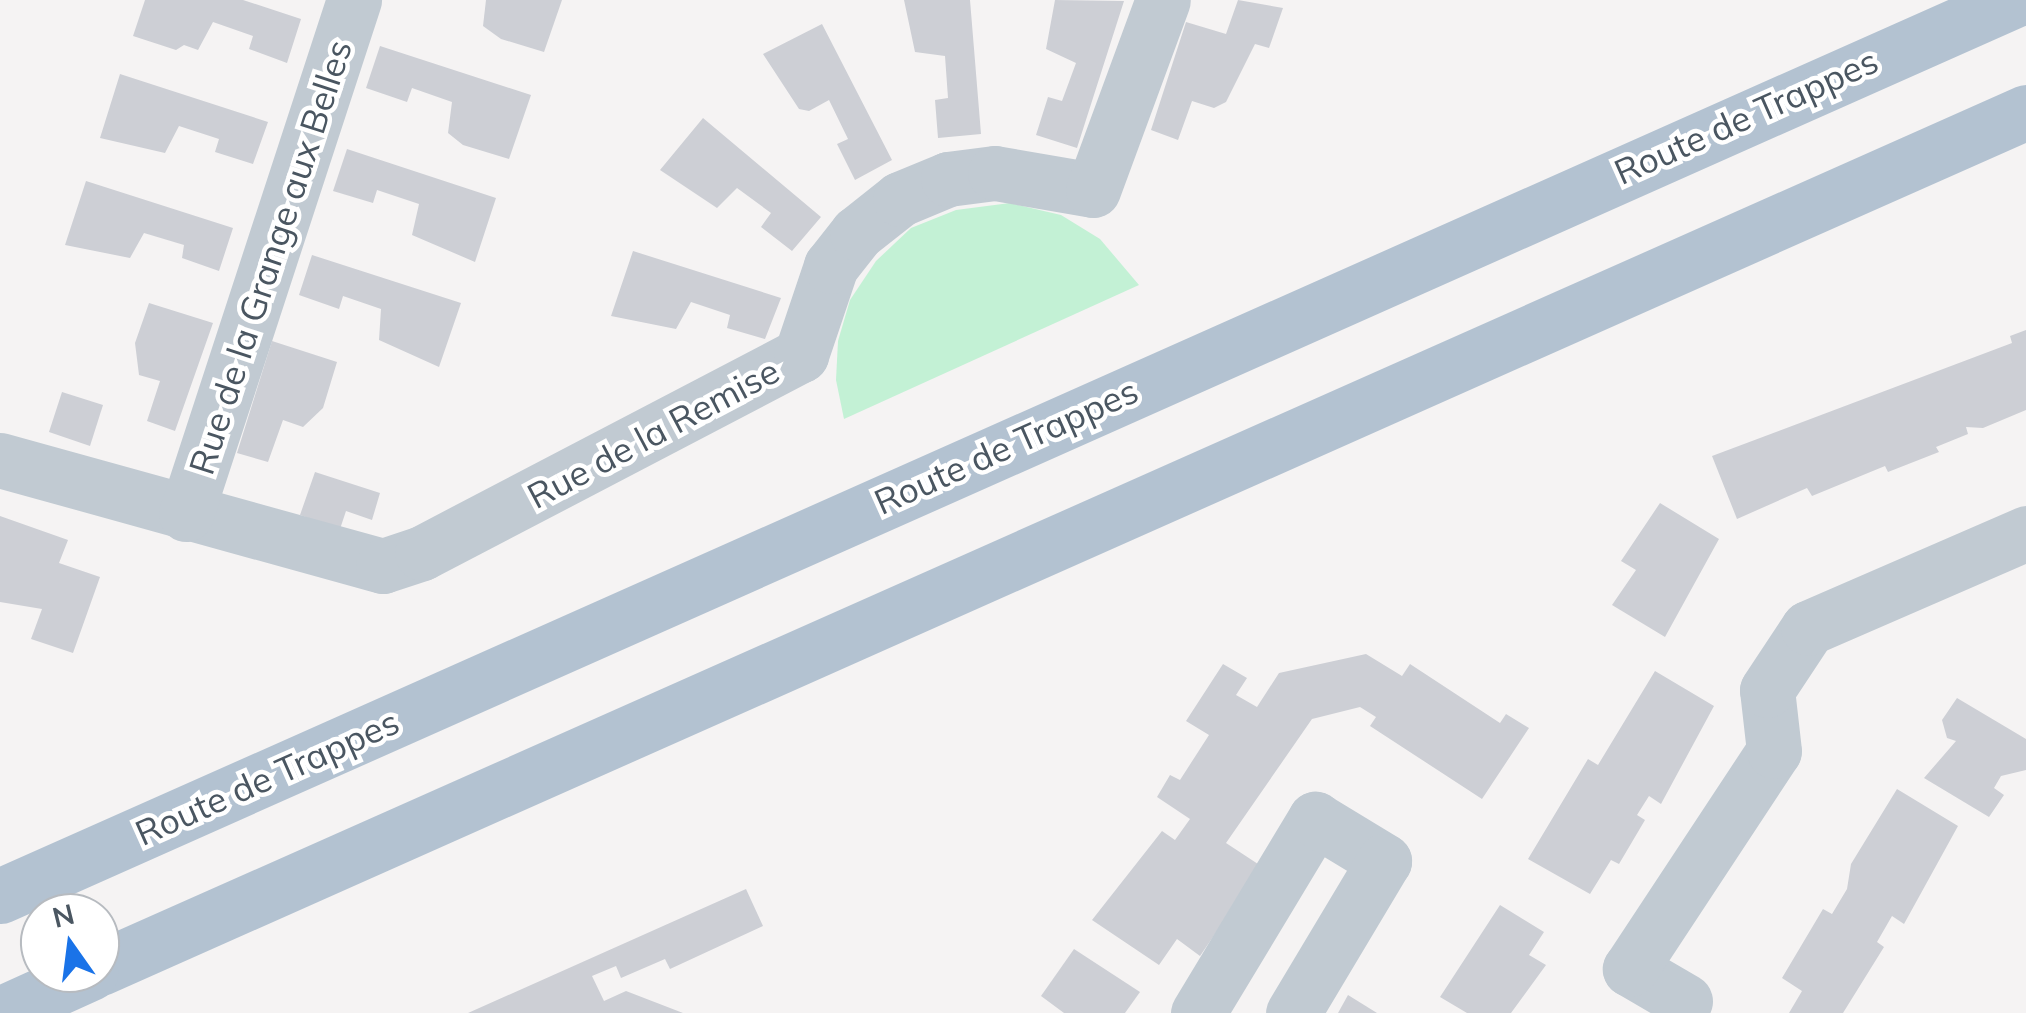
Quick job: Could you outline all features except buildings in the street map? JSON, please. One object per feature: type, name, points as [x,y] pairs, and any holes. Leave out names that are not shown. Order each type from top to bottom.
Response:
[{"type":"main road","name":"Route de Trappes","points":[[0,896],[2014,0]]},
{"type":"main road","points":[[120,959],[2026,112]]},
{"type":"main road","points":[[2,1013],[46,993]]},
{"type":"street","name":"Rue de la Grange aux Belles","points":[[186,514],[354,0]]},
{"type":"street","name":"Rue de la Remise","points":[[0,460],[383,566],[500,516],[801,354],[831,266],[900,199],[948,179],[995,173],[1094,190],[1163,0]]},
{"type":"street","points":[[1685,1001],[1630,968],[1774,751],[1767,690],[1808,628],[2026,533]]},
{"type":"street","points":[[1198,1013],[1315,819],[1384,862],[1292,1013]]},
{"type":"green space","points":[[1010,203],[1061,215],[1100,239],[1139,285],[844,419],[836,380],[838,341],[850,300],[876,261],[911,228],[956,210]]}]
